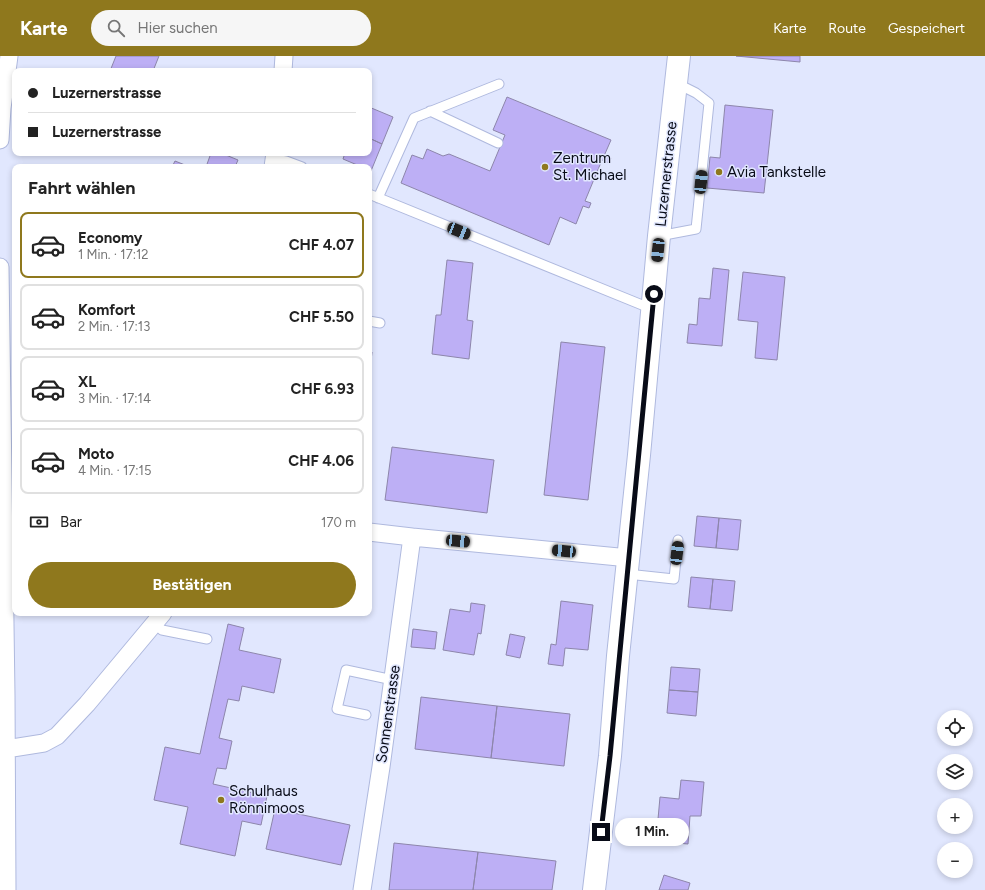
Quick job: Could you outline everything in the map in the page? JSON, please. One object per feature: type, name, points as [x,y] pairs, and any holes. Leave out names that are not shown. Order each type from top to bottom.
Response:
[{"type":"main road","name":"Luzernerstrasse","points":[[594,890],[610,756],[618,656],[678,56]]},
{"type":"street","points":[[0,140],[2,108],[9,56]]},
{"type":"street","points":[[283,68],[284,56]]},
{"type":"street","points":[[0,267],[6,749],[3,873],[7,890]]},
{"type":"street","points":[[372,532],[628,566]]},
{"type":"street","name":"Sonnenstrasse","points":[[362,890],[381,767],[412,537]]},
{"type":"street","points":[[6,749],[44,743],[57,736],[87,704],[158,618]]},
{"type":"lane","points":[[659,236],[696,229],[709,103],[696,93],[676,82]]},
{"type":"lane","points":[[378,198],[414,118],[499,84]]},
{"type":"lane","points":[[430,111],[498,143]]},
{"type":"lane","points":[[274,160],[286,161],[294,164]]},
{"type":"lane","points":[[372,195],[652,309]]},
{"type":"lane","points":[[372,322],[380,323]]},
{"type":"lane","points":[[628,566],[674,579],[678,540]]},
{"type":"lane","points":[[158,618],[162,630],[207,640]]},
{"type":"lane","points":[[366,715],[337,709],[346,670],[393,680]]},
{"type":"building","points":[[116,56],[159,56],[154,68],[111,68]]},
{"type":"building","points":[[736,56],[800,56],[800,62]]},
{"type":"building","name":"Zentrum St. Michael","points":[[507,97],[611,140],[604,156],[611,158],[609,163],[602,160],[585,201],[591,203],[589,208],[583,206],[576,224],[560,217],[549,245],[401,183],[412,155],[423,159],[427,149],[443,156],[449,154],[490,171],[505,135],[493,130]]},
{"type":"building","points":[[725,105],[773,110],[764,193],[707,188],[710,157],[720,158]]},
{"type":"building","points":[[372,108],[393,117],[382,144],[372,139]]},
{"type":"building","points":[[372,139],[382,144],[372,169],[372,164],[355,164],[343,159],[344,156],[372,156]]},
{"type":"building","points":[[210,156],[228,156],[238,160],[236,164],[207,164]]},
{"type":"building","points":[[175,161],[182,164],[174,164]]},
{"type":"building","points":[[447,260],[473,263],[467,320],[473,321],[469,359],[432,354],[436,315],[441,315]]},
{"type":"building","points":[[713,268],[729,270],[722,346],[687,343],[689,324],[697,325],[699,298],[710,299]]},
{"type":"building","points":[[743,272],[785,277],[777,360],[755,358],[758,322],[738,320]]},
{"type":"building","points":[[561,342],[605,347],[588,500],[544,495]]},
{"type":"building","points":[[392,447],[494,460],[487,513],[385,500]]},
{"type":"building","points":[[697,516],[719,518],[716,548],[694,546]]},
{"type":"building","points":[[719,518],[741,520],[738,550],[716,548]]},
{"type":"building","points":[[691,577],[713,579],[710,609],[688,607]]},
{"type":"building","points":[[713,579],[735,581],[732,611],[710,609]]},
{"type":"building","points":[[561,601],[593,605],[588,650],[565,648],[563,666],[548,664],[551,644],[556,645]]},
{"type":"building","points":[[471,603],[485,605],[481,634],[478,633],[474,655],[443,650],[450,609],[470,612]]},
{"type":"building","points":[[228,624],[244,628],[239,650],[281,659],[274,693],[242,686],[239,701],[228,699],[219,738],[232,741],[226,769],[217,768],[213,784],[267,796],[261,825],[242,821],[235,856],[180,844],[188,807],[154,800],[165,747],[200,754]]},
{"type":"building","points":[[413,629],[437,632],[435,649],[411,647]]},
{"type":"building","points":[[510,634],[525,637],[520,658],[506,655]]},
{"type":"building","points":[[671,667],[700,669],[698,692],[669,690]]},
{"type":"building","points":[[669,690],[698,692],[696,716],[667,713]]},
{"type":"building","points":[[421,697],[497,706],[491,758],[415,749]]},
{"type":"building","points":[[497,706],[570,714],[564,766],[491,758]]},
{"type":"building","points":[[681,780],[704,782],[701,816],[690,816],[688,844],[656,841],[660,797],[679,799]]},
{"type":"building","points":[[275,809],[350,825],[341,865],[266,849]]},
{"type":"building","points":[[394,843],[478,852],[473,890],[389,890]]},
{"type":"building","points":[[478,852],[556,861],[552,890],[473,890]]},
{"type":"building","points":[[664,875],[690,883],[688,890],[659,890]]},
{"type":"place","name":"Zentrum St. Michael","points":[[545,167]]},
{"type":"place","name":"Avia Tankstelle","points":[[719,172]]},
{"type":"place","name":"Schulhaus Rönnimoos","points":[[221,800]]},
{"type":"route","points":[[601,832],[610,756],[618,656],[629,558],[654,294]]}]
